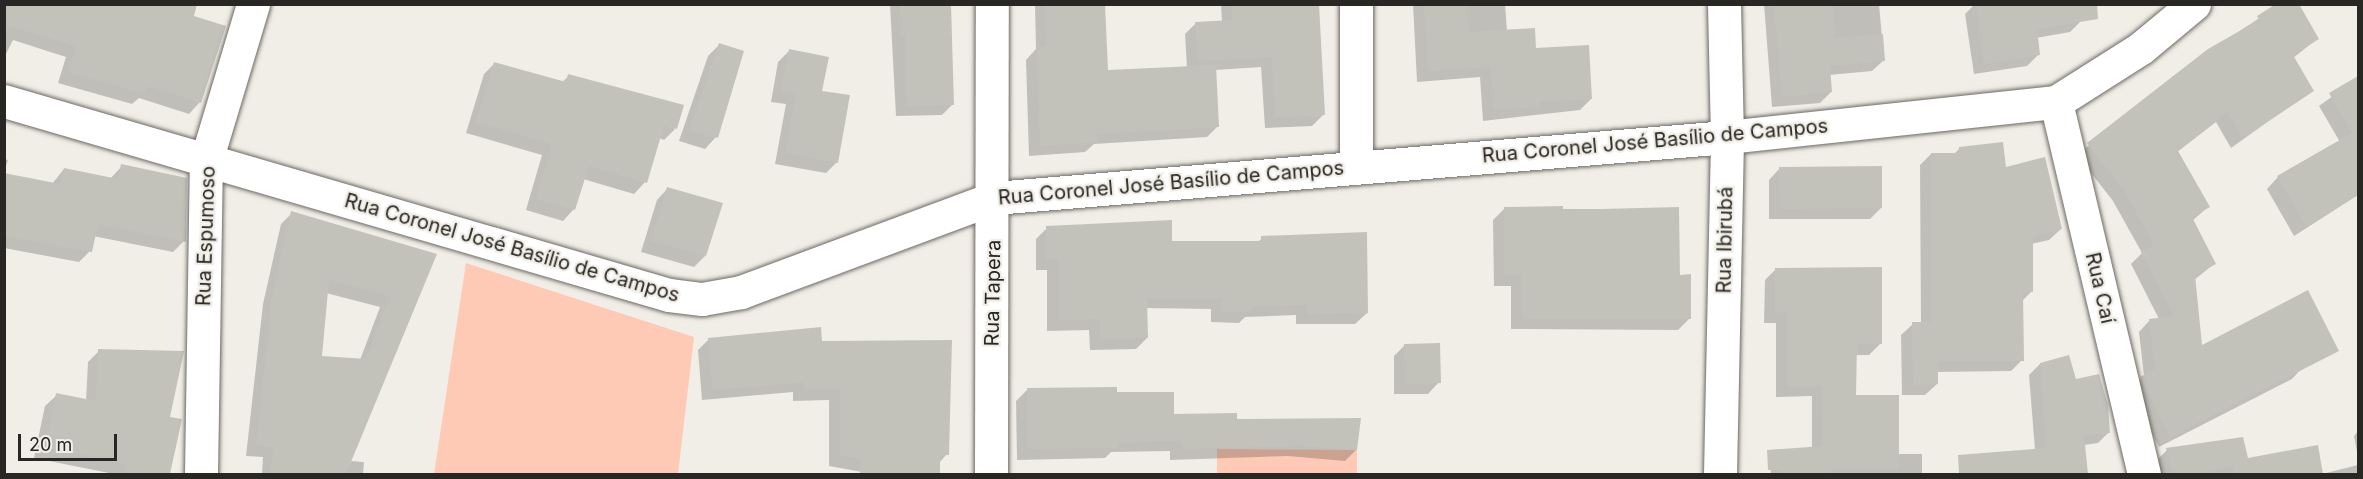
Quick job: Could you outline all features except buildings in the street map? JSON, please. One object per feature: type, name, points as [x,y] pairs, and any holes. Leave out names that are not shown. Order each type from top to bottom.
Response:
[{"type":"street","name":"Rua Espumoso","points":[[201,474],[206,162],[253,4]]},
{"type":"street","name":"Rua Tapera","points":[[991,474],[994,198],[992,4]]},
{"type":"street","points":[[1356,4],[1356,167]]},
{"type":"street","name":"Rua Ibirubá","points":[[1720,474],[1726,137],[1724,4]]},
{"type":"street","points":[[2056,102],[2141,48],[2194,4]]},
{"type":"street","name":"Rua Coronel José Basílio de Campos","points":[[4,101],[206,162],[669,295],[702,299],[741,292],[994,198],[1726,137],[2056,102]]},
{"type":"street","name":"Rua Caí","points":[[2056,102],[2144,474]]},
{"type":"shaded area","points":[[466,263],[694,337],[678,474],[434,474]]},
{"type":"shaded area","points":[[1217,449],[1357,450],[1357,474],[1217,474]]}]
